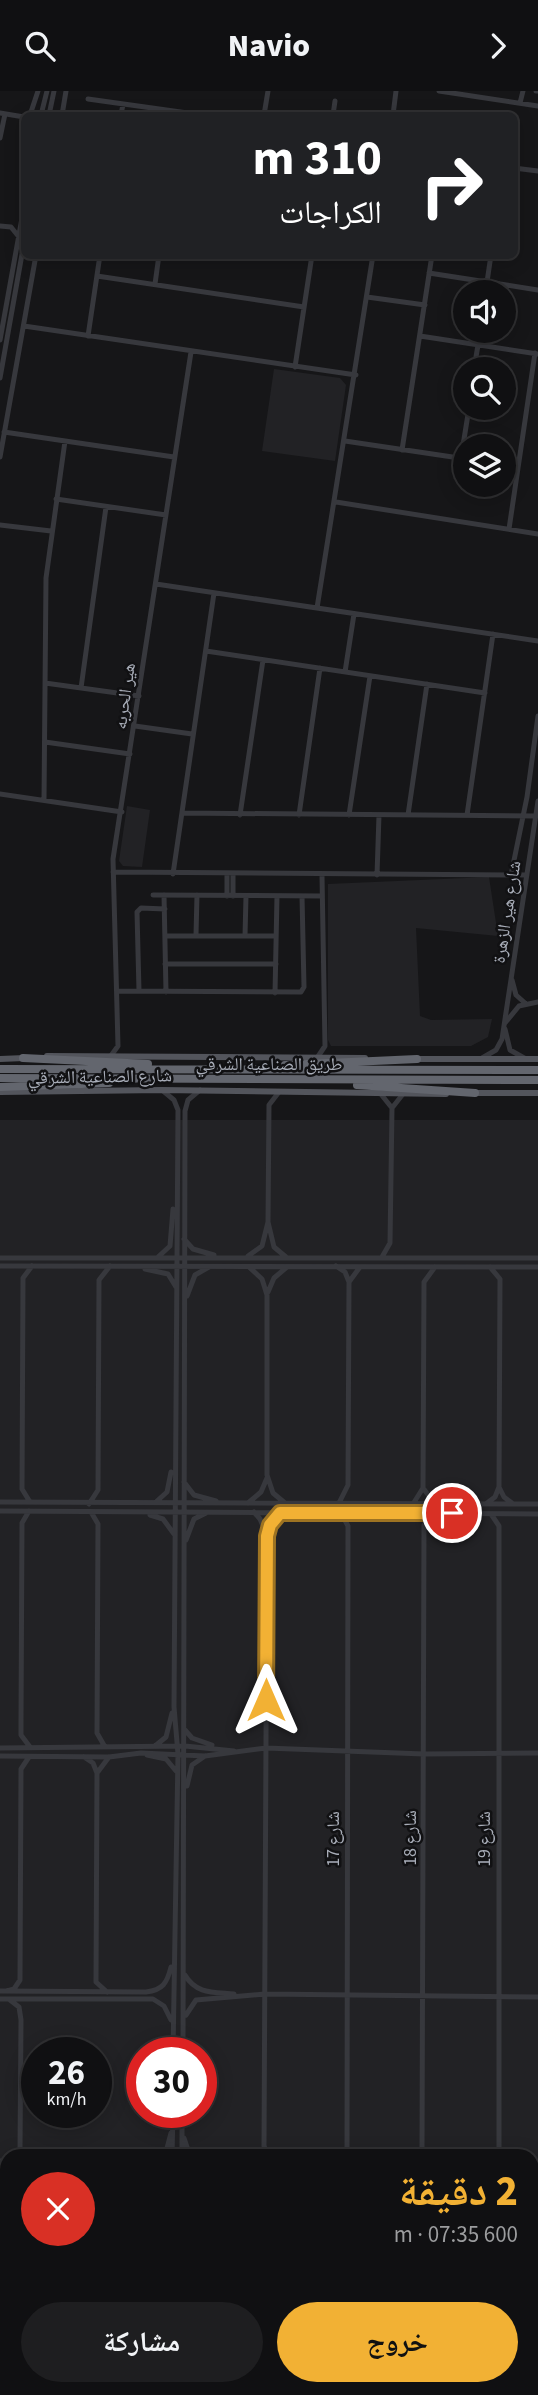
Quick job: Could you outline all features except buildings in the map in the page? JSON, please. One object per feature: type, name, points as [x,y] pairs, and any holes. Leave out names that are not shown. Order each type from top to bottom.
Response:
[{"type":"highway","points":[[23,1058],[196,1069]]},
{"type":"highway","points":[[254,1070],[300,1064],[417,1059]]},
{"type":"highway","name":"طريق الصناعية الشرقي","points":[[0,1069],[538,1070]]},
{"type":"highway","name":"طريق الصناعية الشرقي","points":[[0,1078],[538,1080]]},
{"type":"highway","points":[[0,1089],[90,1085],[130,1079]]},
{"type":"highway","points":[[326,1081],[475,1093]]},
{"type":"main road","name":"طريق الصناعية الشرقي","points":[[23,1058],[538,1059]]},
{"type":"main road","name":"شارع الصناعية الشرقي","points":[[0,1059],[23,1058]]},
{"type":"main road","name":"شارع الصناعية الشرقي","points":[[0,1089],[200,1090]]},
{"type":"main road","name":"طريق الصناعية الشرقي","points":[[200,1090],[403,1094],[538,1093]]},
{"type":"street","points":[[31,112],[38,91]]},
{"type":"street","points":[[41,112],[47,91]]},
{"type":"street","points":[[49,112],[54,91]]},
{"type":"street","points":[[62,112],[66,91]]},
{"type":"street","points":[[264,112],[268,91]]},
{"type":"street","points":[[393,112],[396,91]]},
{"type":"street","points":[[441,91],[538,106]]},
{"type":"street","points":[[520,103],[523,91]]},
{"type":"street","points":[[88,99],[168,112]]},
{"type":"street","points":[[333,112],[335,101]]},
{"type":"street","points":[[121,112],[122,104]]},
{"type":"street","points":[[0,138],[2,114],[21,117]]},
{"type":"street","points":[[518,168],[538,171]]},
{"type":"street","points":[[0,226],[11,227],[21,220]]},
{"type":"street","points":[[0,340],[21,225]]},
{"type":"street","points":[[11,227],[19,237]]},
{"type":"street","points":[[0,379],[21,259]]},
{"type":"street","points":[[0,457],[35,259]]},
{"type":"street","points":[[88,335],[99,259]]},
{"type":"street","points":[[155,284],[158,259]]},
{"type":"street","points":[[295,367],[311,259]]},
{"type":"street","points":[[317,608],[336,502],[372,259]]},
{"type":"street","points":[[402,450],[431,259]]},
{"type":"street","points":[[487,280],[490,259]]},
{"type":"street","points":[[429,273],[474,280]]},
{"type":"street","points":[[97,276],[304,307]]},
{"type":"street","points":[[516,286],[538,289]]},
{"type":"street","points":[[367,297],[425,305]]},
{"type":"street","points":[[24,326],[356,375]]},
{"type":"street","points":[[420,336],[537,353],[509,529]]},
{"type":"street","points":[[476,357],[478,345]]},
{"type":"street","name":"هير الحربه","points":[[118,1046],[113,872],[191,352]]},
{"type":"street","points":[[4,432],[174,457]]},
{"type":"street","points":[[44,800],[46,578],[65,441]]},
{"type":"street","points":[[345,441],[453,457]]},
{"type":"street","points":[[56,499],[166,515]]},
{"type":"street","points":[[336,502],[538,534]]},
{"type":"street","points":[[81,688],[106,506]]},
{"type":"street","points":[[0,524],[51,531]]},
{"type":"street","points":[[156,584],[538,641]]},
{"type":"street","points":[[173,874],[214,593]]},
{"type":"street","points":[[345,672],[354,614]]},
{"type":"street","points":[[467,815],[493,634]]},
{"type":"street","points":[[206,651],[485,693]]},
{"type":"street","points":[[240,815],[263,660]]},
{"type":"street","points":[[299,815],[320,668]]},
{"type":"street","points":[[349,815],[370,676]]},
{"type":"street","points":[[45,683],[139,696]]},
{"type":"street","points":[[408,815],[427,684]]},
{"type":"street","points":[[511,875],[536,746],[538,716]]},
{"type":"street","points":[[135,726],[192,734]]},
{"type":"street","points":[[45,741],[130,754]]},
{"type":"street","points":[[0,794],[122,812]]},
{"type":"street","name":"شارع هير الزهرة","points":[[479,1059],[498,1048],[505,1025],[538,801]]},
{"type":"street","points":[[181,813],[536,816]]},
{"type":"street","points":[[377,875],[379,815]]},
{"type":"street","points":[[529,865],[538,866]]},
{"type":"street","points":[[113,872],[322,876],[527,875]]},
{"type":"street","points":[[230,874],[230,896]]},
{"type":"street","points":[[317,1058],[325,1048],[322,876]]},
{"type":"street","points":[[153,895],[322,896]]},
{"type":"street","points":[[164,895],[166,992]]},
{"type":"street","points":[[196,935],[197,895]]},
{"type":"street","points":[[245,936],[246,896]]},
{"type":"street","points":[[275,992],[277,896]]},
{"type":"street","points":[[117,991],[299,993],[304,989],[302,896]]},
{"type":"street","points":[[139,991],[137,912],[141,908],[165,909]]},
{"type":"street","points":[[165,936],[276,936]]},
{"type":"street","points":[[165,964],[276,964]]},
{"type":"street","points":[[511,977],[516,995],[526,1003]]},
{"type":"street","points":[[527,1059],[510,1050],[505,1025],[515,1009],[526,1003],[538,1002]]},
{"type":"street","points":[[108,1057],[118,1046],[129,1058]]},
{"type":"street","points":[[325,1048],[338,1058]]},
{"type":"street","points":[[162,1090],[174,1100],[178,1110],[177,1186],[184,1309],[183,1726],[186,1753],[183,1799],[183,2037]]},
{"type":"street","points":[[180,1258],[183,1237],[185,1111],[188,1100],[200,1090]]},
{"type":"street","points":[[254,1091],[264,1095],[269,1105]]},
{"type":"street","points":[[246,1257],[262,1246],[268,1223],[269,1105],[272,1097],[282,1091]]},
{"type":"street","points":[[380,1093],[392,1108]]},
{"type":"street","points":[[382,1258],[390,1243],[392,1108],[403,1094]]},
{"type":"street","points":[[157,1258],[170,1245],[177,1186]]},
{"type":"street","points":[[268,1223],[274,1247],[286,1257]]},
{"type":"street","points":[[183,1237],[192,1249],[221,1257]]},
{"type":"street","points":[[390,1243],[400,1257]]},
{"type":"street","points":[[0,1258],[538,1258]]},
{"type":"street","points":[[184,1309],[192,1278],[213,1265]]},
{"type":"street","points":[[0,1266],[538,1267]]},
{"type":"street","points":[[14,1266],[23,1278]]},
{"type":"street","points":[[14,1502],[22,1489],[23,1278],[32,1266]]},
{"type":"street","points":[[88,1266],[99,1280]]},
{"type":"street","points":[[89,1504],[98,1490],[99,1280],[110,1266]]},
{"type":"street","points":[[130,1266],[164,1271],[171,1277],[177,1290]]},
{"type":"street","points":[[172,2037],[178,1753],[174,1707],[174,1462],[177,1290],[180,1266]]},
{"type":"street","points":[[247,1266],[259,1274],[267,1294],[267,1475],[273,1493],[285,1503]]},
{"type":"street","points":[[267,1294],[274,1277],[287,1266]]},
{"type":"street","points":[[336,1266],[345,1272],[349,1282],[348,1485],[351,1495],[361,1504]]},
{"type":"street","points":[[349,1282],[354,1272],[362,1266]]},
{"type":"street","points":[[411,1267],[418,1271],[424,1282],[423,1487],[413,1504]]},
{"type":"street","points":[[424,1282],[435,1267]]},
{"type":"street","points":[[486,1504],[495,1497],[499,1487],[500,1279],[490,1267]]},
{"type":"street","points":[[500,1279],[511,1267]]},
{"type":"street","points":[[152,1503],[167,1492],[174,1462]]},
{"type":"street","points":[[246,1504],[261,1492],[267,1475]]},
{"type":"street","points":[[183,1479],[194,1495],[226,1504]]},
{"type":"street","points":[[339,1503],[348,1485]]},
{"type":"street","points":[[423,1487],[435,1504]]},
{"type":"street","points":[[499,1487],[505,1499],[515,1504]]},
{"type":"street","points":[[22,1489],[30,1502]]},
{"type":"street","points":[[98,1490],[107,1504]]},
{"type":"street","points":[[0,1502],[538,1504]]},
{"type":"street","points":[[0,1511],[538,1514]]},
{"type":"street","points":[[12,1511],[22,1523]]},
{"type":"street","points":[[29,1511],[22,1523],[21,1735],[30,1748]]},
{"type":"street","points":[[91,1512],[99,1524],[97,1733],[105,1747]]},
{"type":"street","points":[[99,1524],[108,1512]]},
{"type":"street","points":[[141,1512],[163,1519],[174,1536]]},
{"type":"street","points":[[184,1546],[194,1519],[212,1512]]},
{"type":"street","points":[[253,1512],[260,1519],[267,1536]]},
{"type":"street","points":[[265,2149],[267,1536],[270,1525],[280,1513]]},
{"type":"street","name":"شارع 17","points":[[341,1513],[348,1526],[347,2149]]},
{"type":"street","points":[[348,1526],[357,1513]]},
{"type":"street","points":[[411,1513],[424,1525],[433,1513]]},
{"type":"street","points":[[491,1514],[499,1526],[508,1514]]},
{"type":"street","name":"شارع 18","points":[[422,2149],[424,1525]]},
{"type":"street","name":"شارع 19","points":[[497,2149],[499,1526]]},
{"type":"street","points":[[149,1748],[166,1737],[174,1707]]},
{"type":"street","points":[[183,1726],[192,1738],[236,1751]]},
{"type":"street","points":[[86,1748],[97,1733]]},
{"type":"street","points":[[9,1748],[21,1735]]},
{"type":"street","points":[[0,1748],[222,1748]]},
{"type":"street","points":[[0,1756],[109,1757],[141,1753],[186,1753],[205,1756],[266,1748],[424,1754],[538,1753]]},
{"type":"street","points":[[141,1753],[166,1759],[177,1774]]},
{"type":"street","points":[[12,1756],[21,1769]]},
{"type":"street","points":[[183,1799],[190,1769],[205,1756]]},
{"type":"street","points":[[3,1991],[15,1989],[20,1980],[21,1769],[29,1757]]},
{"type":"street","points":[[84,1757],[93,1763],[97,1773],[96,1982],[86,1993]]},
{"type":"street","points":[[97,1773],[109,1757]]},
{"type":"street","points":[[3,1991],[86,1993],[160,1990],[169,1976],[173,1955]]},
{"type":"street","points":[[182,1970],[191,1985],[199,1990],[247,1995]]},
{"type":"street","points":[[20,1980],[33,1992]]},
{"type":"street","points":[[96,1982],[107,1991]]},
{"type":"street","points":[[183,2025],[187,2009],[196,2000],[247,1995],[538,1997]]},
{"type":"street","points":[[0,1999],[153,1999],[164,2006],[172,2025]]},
{"type":"street","points":[[9,1999],[20,2011],[18,2149]]},
{"type":"street","points":[[167,2149],[172,2128]]},
{"type":"street","points":[[172,2149],[173,2128]]},
{"type":"street","points":[[182,2128],[182,2149]]},
{"type":"street","points":[[182,2128],[188,2149]]},
{"type":"shaded area","points":[[274,369],[340,378],[346,385],[335,461],[262,451]]},
{"type":"shaded area","points":[[127,806],[150,810],[142,867],[123,866],[119,861]]},
{"type":"shaded area","points":[[489,877],[498,936],[416,928],[420,1016],[431,1020],[492,1019],[488,1037],[471,1046],[331,1046],[328,1040],[328,884]]},
{"type":"shaded area","points":[[0,1120],[538,1120],[538,2149],[0,2149]]},
{"type":"route","points":[[266,1700],[267,1536],[277,1515],[452,1513]]}]
